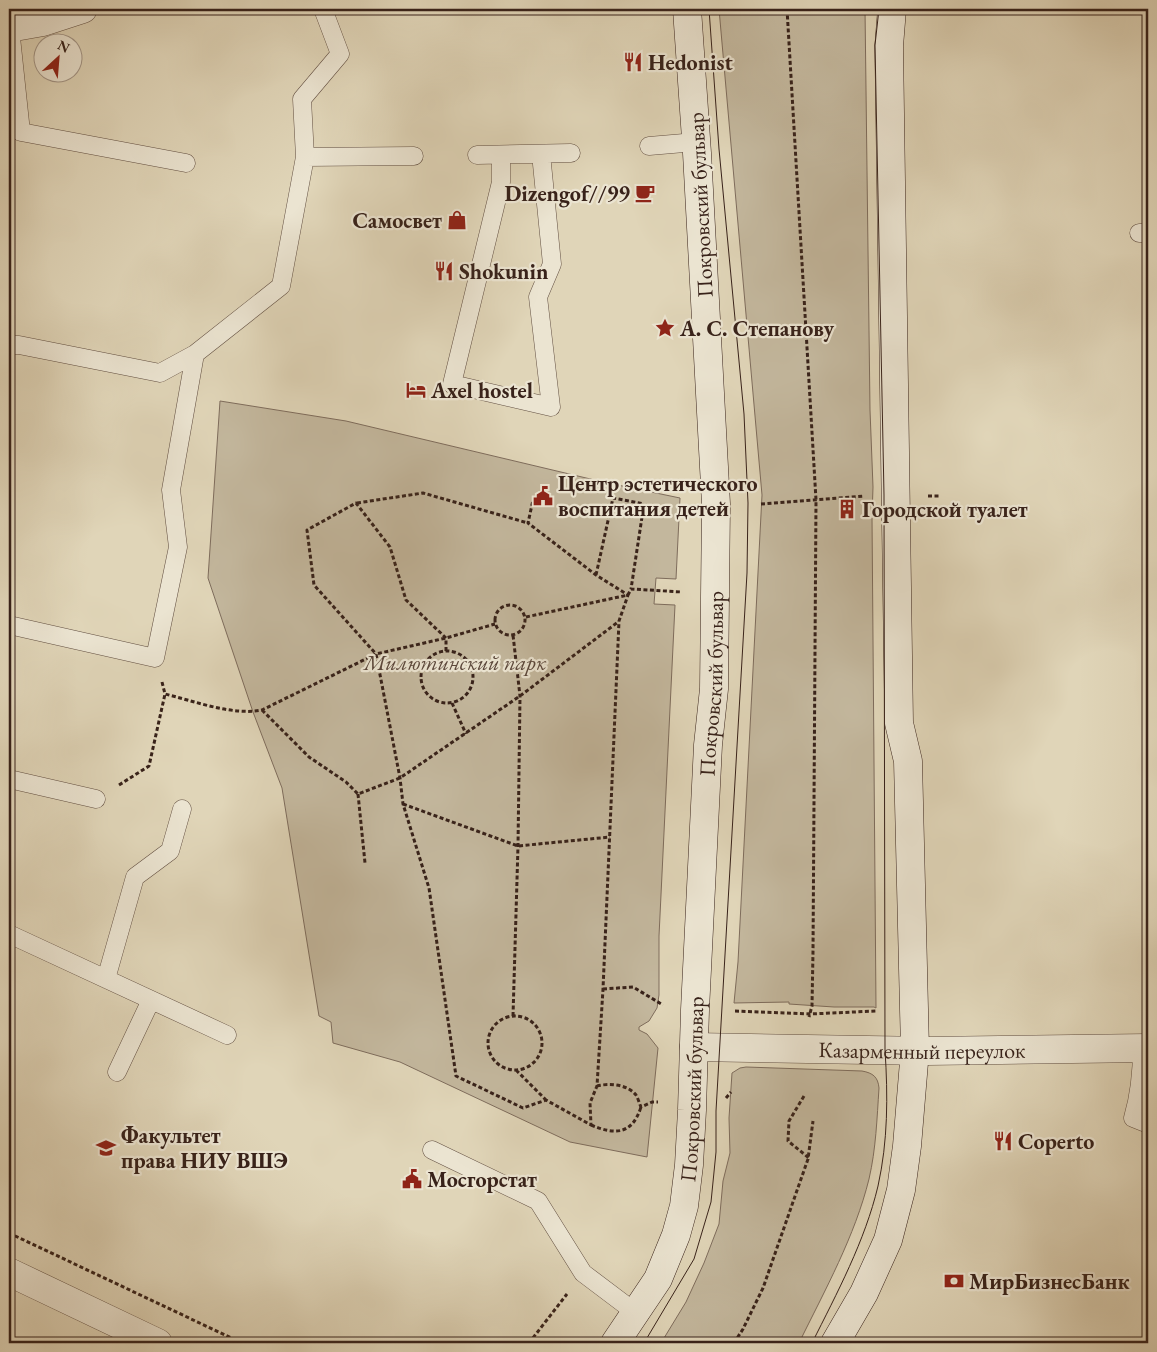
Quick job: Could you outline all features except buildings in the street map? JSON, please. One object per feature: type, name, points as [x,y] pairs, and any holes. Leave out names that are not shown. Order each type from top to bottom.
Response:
[{"type":"main road","name":"Покровский бульвар","points":[[615,1343],[658,1279],[676,1235],[684,1206],[689,1165],[708,745],[714,689],[716,504],[687,9]]},
{"type":"main road","points":[[835,1343],[864,1293],[888,1240],[895,1217],[907,1146],[914,1050],[908,761],[899,722],[888,46],[892,9]]},
{"type":"main road","points":[[9,28],[43,22],[78,10]]},
{"type":"main road","name":"Казарменный переулок","points":[[694,1047],[914,1050],[1145,1048]]},
{"type":"main road","points":[[9,1272],[158,1343]]},
{"type":"lane","points":[[9,345],[19,345],[160,373],[195,354],[281,286],[305,158],[302,98],[340,54],[323,9]]},
{"type":"lane","points":[[9,28],[15,133],[186,164]]},
{"type":"lane","points":[[649,146],[696,142]]},
{"type":"lane","points":[[477,155],[571,153]]},
{"type":"lane","points":[[501,154],[501,182],[452,384],[551,407],[538,297],[552,264],[541,154]]},
{"type":"lane","points":[[305,158],[414,156]]},
{"type":"lane","points":[[9,625],[155,658],[178,547],[171,490],[195,354]]},
{"type":"lane","points":[[9,779],[96,799]]},
{"type":"lane","points":[[106,979],[135,877],[170,851],[182,809]]},
{"type":"lane","points":[[9,934],[227,1035]]},
{"type":"lane","points":[[117,1072],[150,1000]]},
{"type":"lane","points":[[1145,1048],[1140,1092],[1133,1118],[1148,1124]]},
{"type":"lane","points":[[432,1150],[538,1201],[583,1274],[636,1313]]},
{"type":"path","points":[[787,9],[816,500],[813,952],[812,1006],[808,1020]]},
{"type":"path","points":[[546,1100],[523,1108],[456,1076],[429,888],[403,804],[400,778],[376,654],[314,586],[307,530],[356,503],[423,493],[528,523],[596,574],[628,595]]},
{"type":"path","points":[[761,504],[872,496]]},
{"type":"path","points":[[591,1125],[590,1103],[597,1086],[603,989],[619,622],[631,589],[644,504],[613,498],[596,574]]},
{"type":"path","points":[[528,523],[533,500]]},
{"type":"path","points":[[356,503],[390,547],[406,600],[446,638],[446,651]]},
{"type":"path","points":[[631,589],[683,592]]},
{"type":"path","points":[[526,616],[628,595]]},
{"type":"path","points":[[511,604],[519,607],[526,616],[526,623],[523,629],[513,635],[501,633],[496,624],[496,613],[505,605],[511,604]]},
{"type":"path","points":[[358,794],[400,778],[520,696],[619,622]]},
{"type":"path","points":[[165,694],[222,708],[253,712],[262,710],[376,654],[496,624]]},
{"type":"path","points":[[513,635],[520,696],[513,1016]]},
{"type":"path","points":[[446,651],[456,652],[465,658],[471,666],[473,677],[471,687],[466,696],[452,703],[442,703],[432,699],[425,692],[421,683],[421,672],[424,663],[431,656],[446,651]]},
{"type":"path","points":[[96,799],[149,766],[165,694],[155,658]]},
{"type":"path","points":[[452,703],[466,734]]},
{"type":"path","points":[[262,710],[309,757],[346,782],[358,794],[365,863]]},
{"type":"path","points":[[403,804],[518,846],[610,837]]},
{"type":"path","points":[[603,989],[632,987],[664,1005]]},
{"type":"path","points":[[735,1011],[810,1014],[876,1011]]},
{"type":"path","points":[[513,1016],[530,1020],[540,1034],[542,1042],[541,1050],[531,1064],[524,1069],[506,1069],[498,1064],[488,1049],[490,1030],[504,1018],[513,1016]]},
{"type":"path","points":[[515,1070],[546,1100],[591,1125],[608,1132],[624,1130],[637,1120],[640,1107],[636,1095],[624,1087],[608,1083],[597,1086]]},
{"type":"path","points":[[804,1096],[789,1121],[788,1141],[808,1158]]},
{"type":"path","points":[[640,1107],[652,1102],[658,1102]]},
{"type":"path","points":[[734,1343],[764,1288],[808,1158],[813,1120]]},
{"type":"path","points":[[9,1233],[242,1343]]},
{"type":"path","points":[[529,1343],[583,1274]]},
{"type":"green space","points":[[719,9],[865,9],[870,410],[873,487],[876,1008],[789,1004],[789,1002],[734,1003],[738,962],[762,495]]},
{"type":"green space","name":"Милютинский парк","points":[[220,401],[346,421],[603,482],[680,498],[676,579],[656,578],[654,604],[675,605],[659,936],[659,995],[657,1008],[649,1021],[639,1027],[639,1030],[647,1034],[658,1048],[647,1157],[570,1142],[400,1062],[333,1043],[331,1022],[319,1016],[282,788],[253,712],[208,578]]},
{"type":"green space","points":[[746,1067],[862,1071],[874,1076],[879,1088],[876,1134],[869,1179],[863,1200],[848,1242],[799,1343],[661,1343],[686,1302],[719,1224],[723,1181],[730,1153],[729,1118],[732,1073]]},
{"type":"tram line","points":[[644,1343],[694,1259],[711,1202],[716,1152],[716,1111],[747,573],[748,503],[744,414],[719,149],[709,9]]},
{"type":"tram line","points":[[812,1343],[866,1227],[878,1186],[884,1152],[886,1118],[884,495],[875,45],[879,9]]},
{"type":"place","name":"Hedonist","points":[[633,62]]},
{"type":"place","name":"Dizengof//99","points":[[645,193]]},
{"type":"place","name":"Самосвет","points":[[457,220]]},
{"type":"place","name":"Shokunin","points":[[444,271]]},
{"type":"place","name":"А. С. Степанову","points":[[665,328]]},
{"type":"place","name":"Axel hostel","points":[[416,390]]},
{"type":"place","name":"Центр эстетического воспитания детей","points":[[543,496]]},
{"type":"place","name":"Городской туалет","points":[[847,509]]},
{"type":"place","name":"Coperto","points":[[1003,1141]]},
{"type":"place","name":"Факультет права НИУ ВШЭ","points":[[106,1148]]},
{"type":"place","name":"Мосгорстат","points":[[412,1179]]},
{"type":"place","name":"МирБизнесБанк","points":[[954,1281]]}]
